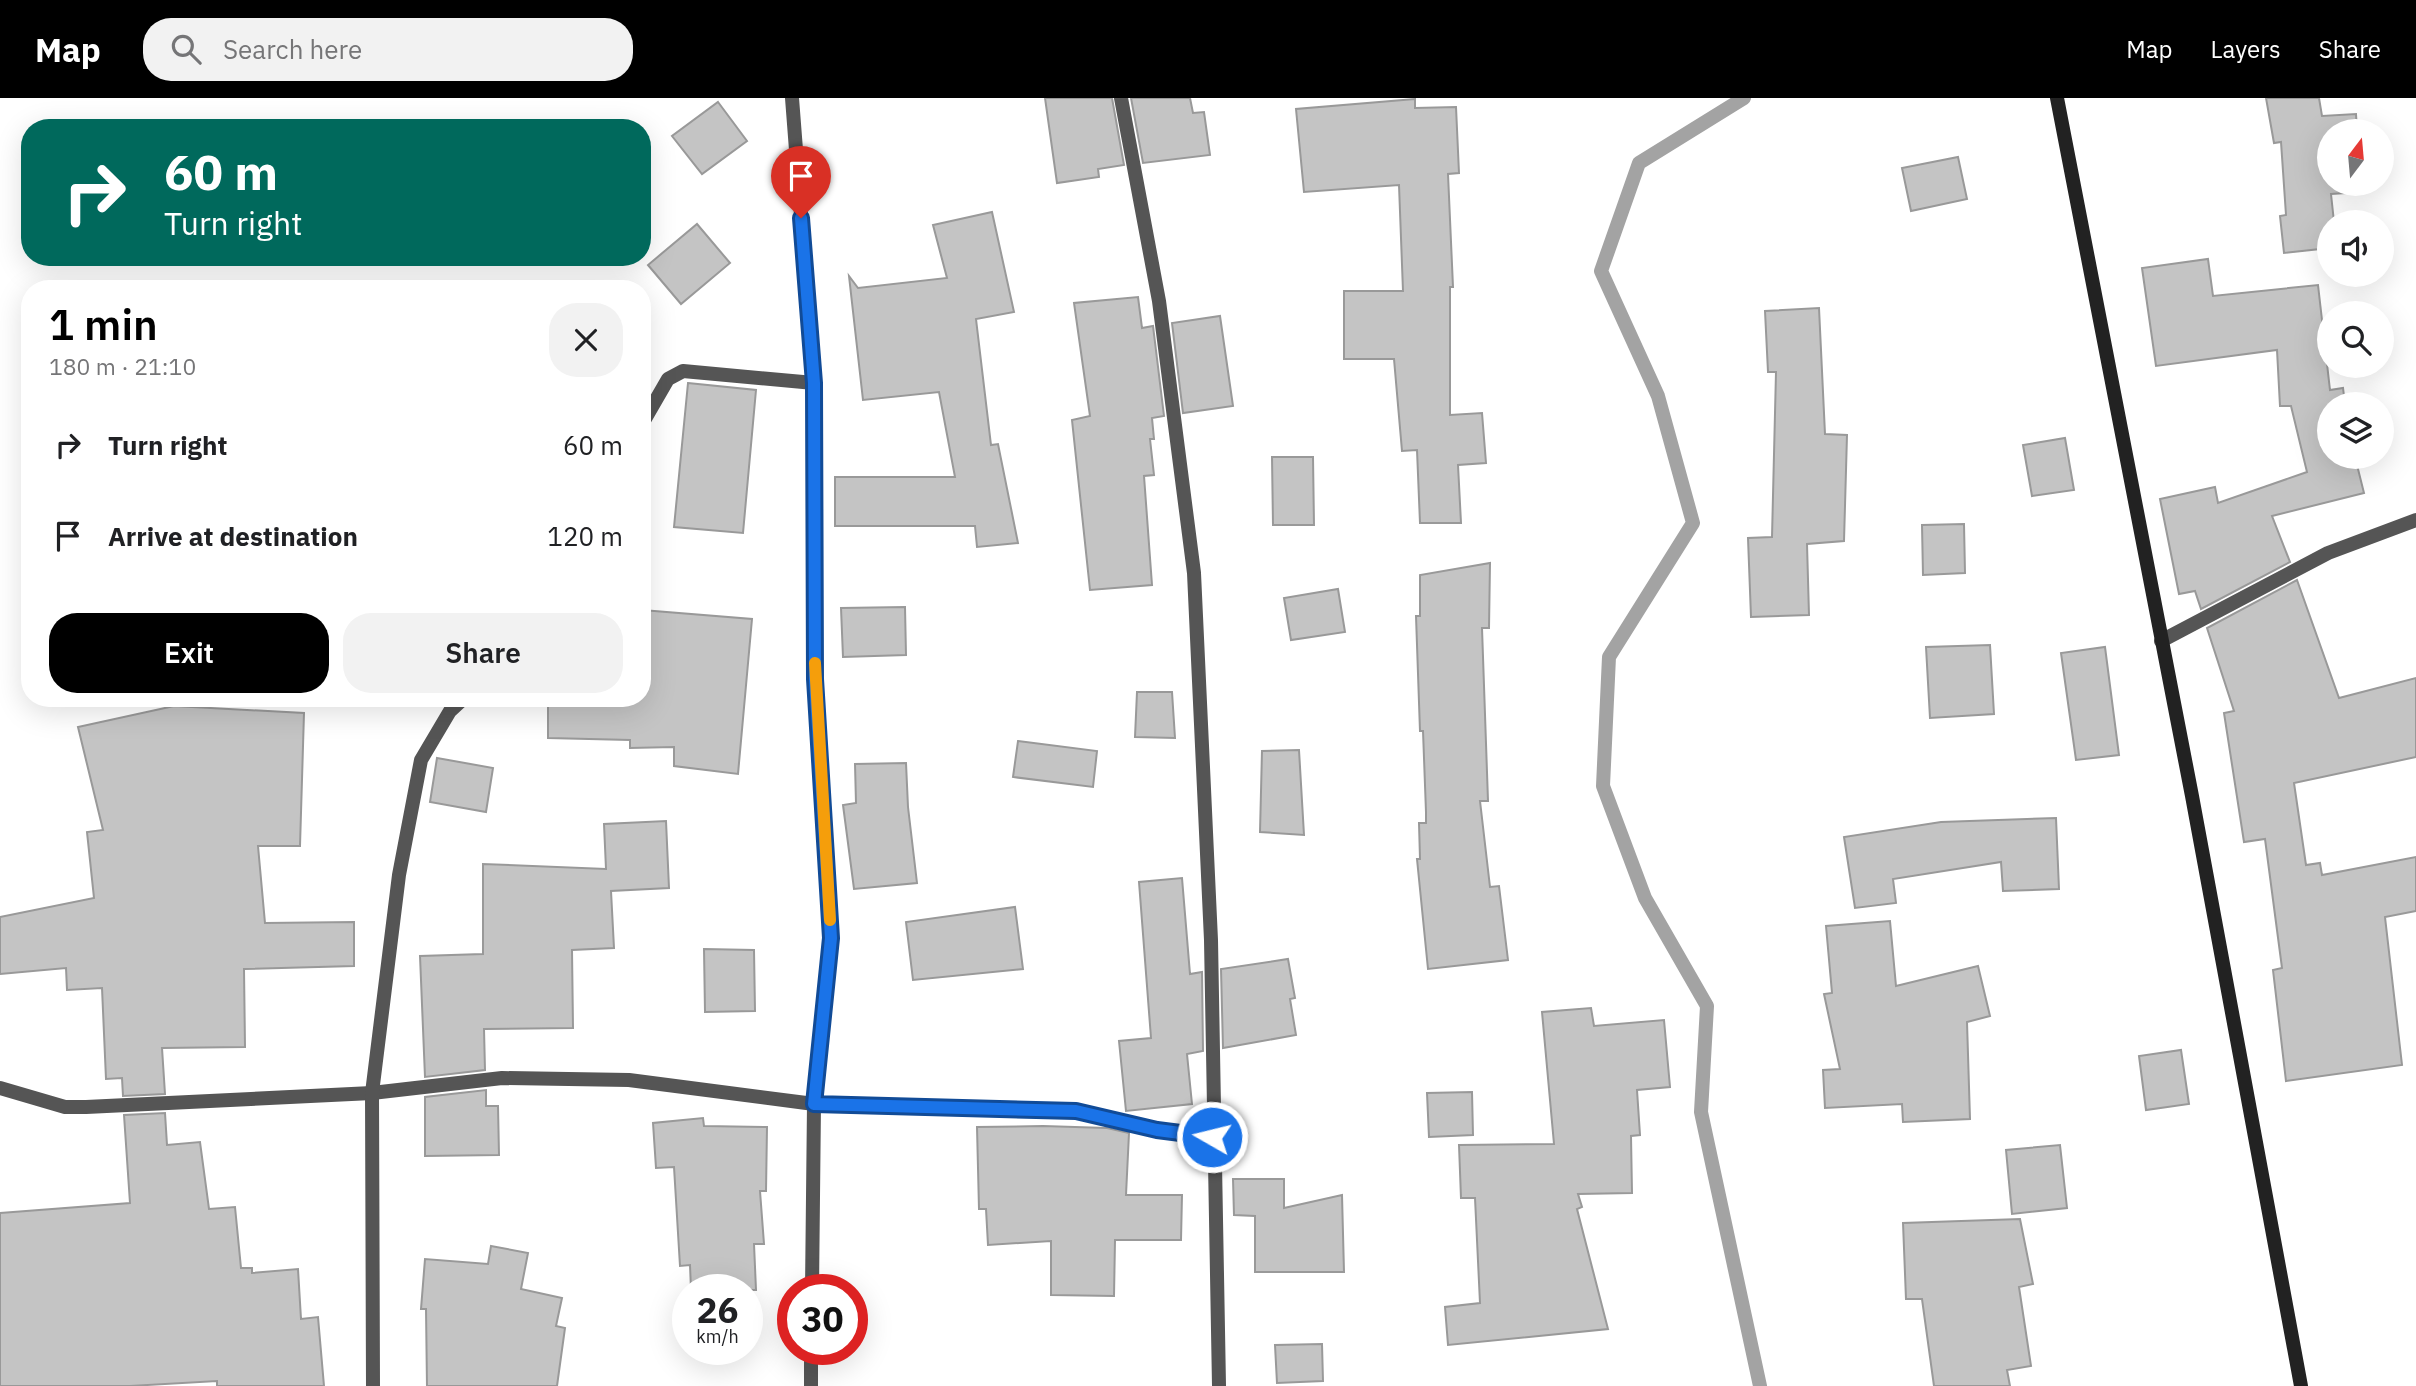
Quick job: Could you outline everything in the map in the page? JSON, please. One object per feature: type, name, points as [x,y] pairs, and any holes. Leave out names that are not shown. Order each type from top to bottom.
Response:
[{"type":"main road","points":[[2057,98],[2301,1386]]},
{"type":"street","points":[[792,98],[814,383],[815,679],[831,938],[814,1104],[812,1274]]},
{"type":"street","points":[[1121,98],[1160,301],[1194,573],[1211,940],[1212,1137],[1219,1386]]},
{"type":"street","points":[[651,408],[668,379],[683,371],[814,383]]},
{"type":"street","points":[[2161,641],[2328,553],[2416,520]]},
{"type":"street","points":[[373,1386],[372,1093],[399,875],[421,760],[454,707]]},
{"type":"street","points":[[0,1088],[65,1107],[86,1107],[372,1093],[502,1078],[629,1080],[814,1104],[1076,1111],[1157,1130],[1212,1137]]},
{"type":"street","points":[[811,1365],[811,1386]]},
{"type":"building","points":[[1045,98],[1112,98],[1124,165],[1098,169],[1099,177],[1057,183]]},
{"type":"building","points":[[1131,98],[1190,98],[1193,113],[1204,112],[1210,155],[1143,163]]},
{"type":"building","points":[[2266,98],[2319,98],[2322,116],[2356,114],[2356,119],[2317,119],[2317,196],[2331,196],[2333,210],[2317,210],[2317,249],[2284,253],[2280,216],[2286,215],[2281,142],[2274,143]]},
{"type":"building","points":[[1415,99],[1415,108],[1456,107],[1459,173],[1448,174],[1453,287],[1450,287],[1450,415],[1482,413],[1486,463],[1458,465],[1461,523],[1420,523],[1417,450],[1402,451],[1394,359],[1344,359],[1344,291],[1403,291],[1399,185],[1304,192],[1296,109]]},
{"type":"building","points":[[718,102],[747,141],[702,174],[672,136]]},
{"type":"building","points":[[1958,157],[1967,199],[1911,211],[1902,168]]},
{"type":"building","points":[[992,212],[1014,312],[976,319],[991,445],[998,444],[1018,543],[977,547],[975,526],[835,526],[835,477],[955,477],[939,392],[863,400],[849,276],[858,288],[947,278],[933,225]]},
{"type":"building","points":[[697,224],[730,263],[681,304],[649,266]]},
{"type":"building","points":[[2208,259],[2213,296],[2317,285],[2320,301],[2317,301],[2317,378],[2329,378],[2330,390],[2343,388],[2344,392],[2317,392],[2317,469],[2358,469],[2364,493],[2272,516],[2290,562],[2201,609],[2195,591],[2179,594],[2160,499],[2215,487],[2218,503],[2307,472],[2291,406],[2280,406],[2277,350],[2156,366],[2142,268]]},
{"type":"building","points":[[1138,297],[1142,328],[1153,326],[1164,416],[1152,418],[1154,439],[1150,439],[1154,475],[1144,476],[1152,585],[1090,590],[1072,420],[1090,416],[1074,303]]},
{"type":"building","points":[[1819,308],[1825,434],[1847,435],[1844,541],[1807,544],[1809,615],[1751,617],[1748,538],[1772,537],[1776,372],[1768,372],[1765,311]]},
{"type":"building","points":[[1220,316],[1233,406],[1183,413],[1172,323]]},
{"type":"building","points":[[688,383],[756,390],[743,533],[674,527]]},
{"type":"building","points":[[2065,438],[2074,490],[2032,496],[2023,445]]},
{"type":"building","points":[[1272,457],[1313,457],[1314,525],[1273,525]]},
{"type":"building","points":[[1964,524],[1965,573],[1923,575],[1922,525]]},
{"type":"building","points":[[1490,563],[1489,628],[1482,628],[1488,801],[1480,801],[1490,887],[1499,886],[1508,960],[1428,969],[1417,859],[1420,859],[1419,823],[1426,823],[1416,616],[1420,616],[1420,575]]},
{"type":"building","points":[[2297,580],[2339,698],[2416,678],[2416,757],[2294,783],[2306,865],[2320,863],[2322,875],[2416,857],[2416,911],[2385,917],[2402,1065],[2286,1081],[2273,970],[2282,968],[2265,839],[2244,842],[2224,713],[2234,711],[2207,628]]},
{"type":"building","points":[[1338,589],[1345,632],[1291,640],[1284,598]]},
{"type":"building","points":[[905,607],[906,655],[843,657],[841,608]]},
{"type":"building","points":[[651,611],[752,619],[738,774],[674,766],[674,747],[630,748],[630,740],[548,738],[548,707],[651,707]]},
{"type":"building","points":[[1990,645],[1994,714],[1930,718],[1926,647]]},
{"type":"building","points":[[2105,647],[2119,755],[2076,760],[2061,653]]},
{"type":"building","points":[[1137,692],[1172,692],[1175,738],[1135,737]]},
{"type":"building","points":[[169,707],[304,713],[300,846],[258,846],[265,923],[354,922],[354,966],[244,969],[245,1047],[162,1048],[165,1094],[123,1096],[122,1078],[106,1079],[102,988],[67,990],[66,968],[0,974],[0,917],[94,898],[87,832],[103,830],[78,727]]},
{"type":"building","points":[[1018,741],[1097,751],[1093,787],[1013,777]]},
{"type":"building","points":[[1299,750],[1304,835],[1260,832],[1262,751]]},
{"type":"building","points":[[437,758],[493,768],[486,812],[430,802]]},
{"type":"building","points":[[906,763],[917,883],[854,889],[843,805],[856,803],[855,764]]},
{"type":"building","points":[[2056,818],[2059,889],[2003,891],[2001,862],[1893,879],[1896,903],[1855,908],[1844,837],[1941,822]]},
{"type":"building","points":[[666,821],[669,888],[611,891],[614,948],[572,950],[573,1028],[484,1029],[485,1070],[425,1077],[420,956],[483,954],[483,864],[606,869],[604,824]]},
{"type":"building","points":[[1182,878],[1190,974],[1202,972],[1203,1051],[1187,1054],[1192,1104],[1126,1111],[1119,1041],[1151,1038],[1139,882]]},
{"type":"building","points":[[1015,907],[1023,969],[913,980],[906,922]]},
{"type":"building","points":[[1890,921],[1896,986],[1978,966],[1990,1016],[1967,1022],[1970,1119],[1903,1122],[1902,1104],[1825,1108],[1823,1070],[1840,1069],[1824,994],[1832,993],[1826,926]]},
{"type":"building","points":[[704,949],[754,950],[755,1011],[705,1012]]},
{"type":"building","points":[[1288,959],[1295,998],[1290,999],[1296,1035],[1223,1048],[1221,969]]},
{"type":"building","points":[[1591,1008],[1594,1026],[1664,1020],[1670,1087],[1637,1090],[1640,1135],[1631,1136],[1632,1193],[1578,1194],[1582,1207],[1577,1209],[1608,1329],[1448,1345],[1445,1307],[1480,1303],[1475,1198],[1461,1198],[1459,1145],[1554,1144],[1542,1012]]},
{"type":"building","points":[[2181,1050],[2189,1104],[2146,1110],[2139,1056]]},
{"type":"building","points":[[486,1090],[486,1106],[498,1106],[499,1155],[425,1156],[425,1097]]},
{"type":"building","points":[[1472,1092],[1473,1135],[1429,1137],[1427,1093]]},
{"type":"building","points":[[165,1113],[167,1145],[200,1142],[209,1209],[235,1207],[241,1268],[252,1268],[252,1273],[298,1269],[301,1319],[318,1317],[324,1386],[217,1386],[217,1381],[130,1386],[0,1386],[0,1213],[130,1203],[124,1115]]},
{"type":"building","points":[[703,1118],[704,1126],[767,1127],[766,1191],[760,1191],[764,1244],[754,1244],[755,1274],[690,1274],[690,1265],[680,1266],[674,1167],[656,1168],[653,1123]]},
{"type":"building","points":[[977,1127],[1107,1128],[1129,1133],[1126,1195],[1182,1195],[1181,1240],[1115,1240],[1114,1296],[1051,1295],[1051,1241],[988,1245],[986,1209],[979,1209]]},
{"type":"building","points":[[2060,1145],[2067,1208],[2012,1214],[2006,1150]]},
{"type":"building","points":[[1233,1179],[1284,1179],[1284,1208],[1342,1195],[1344,1272],[1255,1272],[1255,1216],[1234,1215]]},
{"type":"building","points":[[2020,1219],[2033,1284],[2019,1287],[2031,1366],[2007,1370],[2010,1386],[1934,1386],[1922,1299],[1906,1299],[1903,1223]]},
{"type":"building","points":[[491,1246],[528,1253],[521,1289],[562,1298],[556,1326],[565,1328],[557,1386],[427,1386],[426,1309],[421,1309],[425,1259],[488,1264]]},
{"type":"building","points":[[1322,1344],[1323,1381],[1277,1383],[1275,1345]]},
{"type":"waterway","points":[[1744,98],[1639,163],[1601,271],[1658,396],[1693,523],[1609,657],[1603,786],[1645,898],[1707,1006],[1701,1112],[1760,1386]]},
{"type":"slow traffic","points":[[815,663],[830,920]]},
{"type":"route","points":[[801,218],[814,383],[815,679],[831,938],[814,1104],[1076,1111],[1157,1130],[1212,1137]]}]
